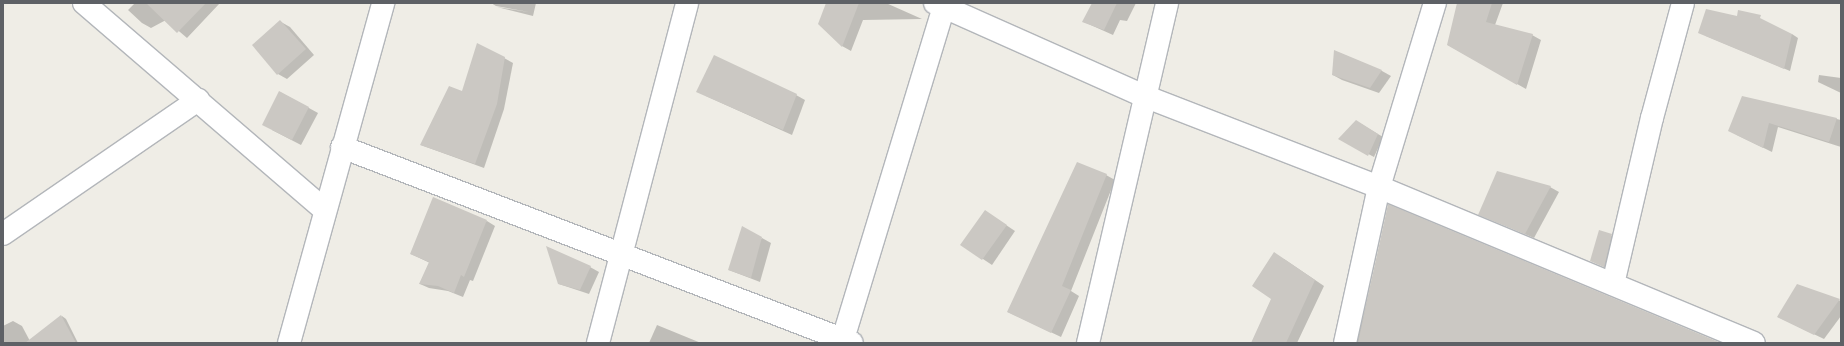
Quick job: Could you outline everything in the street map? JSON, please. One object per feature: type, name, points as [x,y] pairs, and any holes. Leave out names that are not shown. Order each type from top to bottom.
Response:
[{"type":"street","points":[[84,3],[325,210]]},
{"type":"street","points":[[289,343],[382,3]]},
{"type":"street","points":[[598,343],[687,3]]},
{"type":"street","points":[[1088,343],[1144,96],[1167,3]]},
{"type":"street","points":[[1346,343],[1379,187],[1435,3]]},
{"type":"street","points":[[1613,284],[1652,118],[1683,3]]},
{"type":"street","points":[[342,147],[847,341],[941,4],[1144,96],[1379,187],[1754,343]]},
{"type":"street","points":[[3,234],[198,100]]},
{"type":"building","points":[[146,3],[206,3],[177,33]]},
{"type":"building","points":[[826,3],[859,3],[842,47],[818,24]]},
{"type":"building","points":[[1092,3],[1117,3],[1104,30],[1082,22]]},
{"type":"building","points":[[1457,3],[1492,3],[1486,22],[1533,34],[1517,85],[1447,45]]},
{"type":"building","points":[[1706,9],[1737,16],[1738,10],[1761,15],[1760,18],[1792,34],[1784,69],[1698,33]]},
{"type":"building","points":[[280,20],[306,49],[277,75],[252,45]]},
{"type":"building","points":[[477,43],[505,57],[497,104],[475,164],[420,145],[449,86],[462,91]]},
{"type":"building","points":[[1334,50],[1382,70],[1370,88],[1332,75]]},
{"type":"building","points":[[714,55],[797,94],[783,130],[696,92]]},
{"type":"building","points":[[279,91],[309,107],[292,140],[262,125]]},
{"type":"building","points":[[1742,96],[1837,118],[1829,142],[1769,123],[1763,148],[1728,131]]},
{"type":"building","points":[[1356,120],[1378,134],[1368,156],[1338,139]]},
{"type":"building","points":[[1077,162],[1107,174],[1062,286],[1071,290],[1051,333],[1007,312]]},
{"type":"building","points":[[1497,171],[1551,186],[1525,234],[1478,215]]},
{"type":"building","points":[[433,197],[487,220],[464,277],[461,275],[454,293],[438,286],[419,284],[429,262],[410,254]]},
{"type":"building","points":[[1388,204],[1721,343],[1358,343]]},
{"type":"building","points":[[985,210],[1007,225],[982,260],[960,245]]},
{"type":"building","points":[[742,226],[762,237],[751,278],[728,270]]},
{"type":"building","points":[[1599,230],[1612,234],[1604,267],[1590,261]]},
{"type":"building","points":[[546,246],[591,266],[580,290],[558,284]]},
{"type":"building","points":[[1274,252],[1315,280],[1286,343],[1251,343],[1271,299],[1252,286]]},
{"type":"building","points":[[1797,284],[1840,299],[1814,335],[1777,317]]},
{"type":"building","points":[[61,315],[76,343],[25,343]]}]
